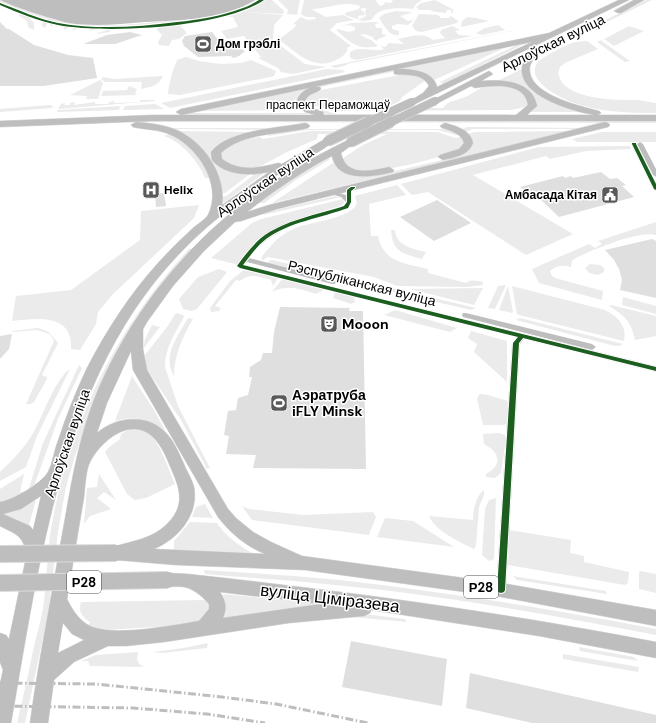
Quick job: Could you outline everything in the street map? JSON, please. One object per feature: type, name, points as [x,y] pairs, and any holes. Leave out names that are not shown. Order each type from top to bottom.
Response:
[{"type":"main road","name":"Арлоўская вуліца","points":[[2,723],[11,670],[35,553],[53,477],[83,391],[122,319],[161,267],[212,217],[243,194],[293,161],[328,141],[625,0]]},
{"type":"main road","name":"Арлоўская вуліца","points":[[38,723],[82,462],[99,404],[125,349],[138,326],[187,261],[246,207],[280,181],[309,162],[640,0]]},
{"type":"main road","points":[[609,8],[618,11]]},
{"type":"main road","points":[[154,118],[552,35]]},
{"type":"main road","points":[[536,50],[529,59],[526,70],[528,79],[538,91],[554,100],[578,109],[630,118]]},
{"type":"main road","points":[[328,117],[306,109],[300,103],[302,97],[316,89],[401,72],[414,73],[429,78],[432,81],[433,86],[427,94]]},
{"type":"main road","points":[[458,90],[472,85],[488,83],[507,84],[521,88],[532,97],[533,106],[518,118]]},
{"type":"main road","name":"праспект Пераможцаў","points":[[0,124],[154,118],[656,118]]},
{"type":"main road","points":[[136,125],[154,127],[184,138],[203,156],[212,170],[215,181],[217,200],[212,217]]},
{"type":"main road","name":"праспект Пераможцаў","points":[[0,130],[136,125],[656,125]]},
{"type":"main road","points":[[217,232],[244,216],[605,125]]},
{"type":"main road","points":[[293,161],[263,170],[241,171],[222,164],[217,160],[216,152],[224,145],[240,138],[305,126]]},
{"type":"main road","points":[[346,144],[336,153],[336,159],[341,167],[360,173],[377,173],[452,155],[467,147],[467,138],[454,128],[445,126]]},
{"type":"main road","points":[[138,326],[137,350],[140,370],[172,428],[223,513],[232,525],[246,537],[260,545],[305,563]]},
{"type":"main road","points":[[82,462],[104,435],[114,428],[132,423],[148,426],[158,432],[165,441],[186,485],[187,500],[184,512],[174,528],[165,536],[150,544],[116,553]]},
{"type":"main road","points":[[0,508],[9,507],[24,501],[53,477]]},
{"type":"main road","points":[[0,519],[24,531],[30,538],[35,553]]},
{"type":"main road","name":"вуліца Ціміразева","points":[[0,554],[116,553],[176,558],[305,563],[501,590],[656,618]]},
{"type":"main road","name":"вуліца Ціміразева","points":[[0,583],[168,580],[188,581],[312,594],[396,606],[531,627],[656,650]]},
{"type":"main road","points":[[188,581],[214,596],[217,601],[219,608],[217,615],[212,622],[203,629]]},
{"type":"main road","points":[[58,599],[76,627],[88,634],[105,639]]},
{"type":"main road","points":[[45,676],[68,656],[105,639],[203,629],[333,609],[396,606]]},
{"type":"main road","points":[[0,641],[4,648],[11,670]]},
{"type":"street","points":[[656,175],[637,144],[656,189]]},
{"type":"street","points":[[349,202],[349,190],[353,188]]},
{"type":"street","points":[[331,193],[343,196],[349,202]]},
{"type":"street","name":"Рэспубліканская вуліца","points":[[329,284],[240,266],[244,259],[260,242],[281,227],[338,211],[346,207],[349,202]]},
{"type":"street","name":"Рэспубліканская вуліца","points":[[244,259],[329,284],[522,336],[656,369]]},
{"type":"street","points":[[329,284],[656,364]]},
{"type":"street","points":[[501,590],[516,343],[522,336]]},
{"type":"shaded area","points":[[0,0],[52,19],[84,25],[113,25],[186,19],[187,22],[178,23],[187,33],[179,39],[172,40],[169,46],[159,45],[158,42],[162,35],[157,28],[172,24],[117,29],[120,27],[115,27],[109,32],[95,34],[113,28],[103,28],[89,31],[91,28],[81,27],[72,31],[74,27],[77,26],[71,26],[64,30],[64,28],[59,25],[66,25],[52,22],[55,25],[51,26],[48,22],[45,28],[41,25],[45,20],[41,19],[39,22],[36,17],[26,14],[34,23],[34,30],[28,27],[27,21],[19,16],[19,11],[0,4]]},
{"type":"shaded area","points":[[0,0],[255,0],[230,12],[202,18],[97,25],[69,23],[25,10]]},
{"type":"shaded area","points":[[255,0],[272,0],[284,11],[283,14],[244,12],[283,15],[274,25],[273,40],[305,64],[326,67],[293,74],[281,72],[278,68],[258,58],[261,57],[244,36],[227,39],[221,31],[238,27],[233,17],[221,16],[212,18],[210,16],[237,9]]},
{"type":"shaded area","points":[[278,0],[300,0],[297,15],[287,14],[288,10]]},
{"type":"shaded area","points":[[304,0],[375,0],[380,6],[385,4],[384,2],[391,3],[393,0],[422,0],[416,4],[413,9],[404,8],[378,12],[371,20],[364,21],[358,20],[366,16],[365,11],[367,9],[364,8],[360,9],[365,15],[357,16],[359,17],[357,19],[345,15],[345,13],[359,9],[360,6],[354,4],[342,4],[311,9],[326,17],[343,15],[354,20],[337,23],[330,30],[351,46],[346,48],[348,49],[345,54],[331,62],[316,63],[309,61],[296,53],[278,39],[286,35],[297,25],[293,24],[301,17],[307,20],[316,19],[315,17],[306,17],[301,14]]},
{"type":"shaded area","points":[[435,0],[454,10],[452,12],[454,13],[451,13],[451,10],[447,10],[446,13],[430,11],[433,10],[419,10],[416,7],[421,3]]},
{"type":"shaded area","points":[[646,0],[652,0],[580,35],[573,36]]},
{"type":"shaded area","points":[[396,11],[410,12],[416,16],[411,13],[400,16],[408,21],[414,20],[408,25],[398,24],[392,26],[392,29],[399,31],[399,35],[392,34],[379,18],[384,14]]},
{"type":"shaded area","points":[[419,14],[438,15],[441,18],[449,18],[451,16],[458,21],[457,23],[422,32],[416,31],[412,26]]},
{"type":"shaded area","points":[[467,17],[489,21],[461,27],[462,21]]},
{"type":"shaded area","points":[[351,23],[380,23],[375,24],[376,28],[382,28],[382,34],[386,36],[378,39],[377,41],[373,39],[373,37],[364,34],[360,35],[371,40],[378,46],[360,46],[350,42],[336,30],[338,29],[350,32],[355,30],[355,27],[349,25],[341,26]]},
{"type":"shaded area","points":[[498,25],[505,30],[482,35],[476,33],[485,28]]},
{"type":"shaded area","points":[[452,26],[460,30],[455,31],[459,35],[472,36],[356,60],[350,58],[350,52],[354,50],[380,50],[384,49],[380,46],[385,47],[389,43],[404,44],[398,39],[411,36],[420,35],[429,37],[433,40],[445,38],[440,33],[441,30]]},
{"type":"shaded area","points":[[629,26],[644,31],[614,46],[604,39]]},
{"type":"shaded area","points":[[513,31],[347,64],[336,68],[330,66]]},
{"type":"shaded area","points":[[601,40],[630,61],[625,62],[597,42]]},
{"type":"shaded area","points":[[587,41],[598,49],[565,63],[560,67],[558,73],[562,82],[570,89],[580,94],[592,97],[617,100],[638,100],[656,103],[656,113],[635,113],[592,108],[571,102],[553,93],[540,83],[536,77],[535,71],[538,62],[552,52],[572,43]]},
{"type":"shaded area","points":[[526,43],[443,84],[440,82],[517,45]]},
{"type":"shaded area","points":[[509,46],[434,80],[429,76],[397,71],[306,90],[295,100],[296,105],[304,110],[192,111]]},
{"type":"shaded area","points":[[186,57],[199,61],[221,64],[240,63],[251,60],[276,71],[274,76],[270,77],[180,95],[168,94],[171,76],[177,60]]},
{"type":"shaded area","points":[[327,69],[343,70],[345,72],[170,108],[161,103]]},
{"type":"shaded area","points":[[522,69],[524,80],[529,86],[581,112],[531,112],[537,105],[535,98],[527,89],[510,83],[497,81]]},
{"type":"shaded area","points":[[404,74],[419,76],[426,80],[402,97],[400,101],[385,108],[443,108],[450,102],[468,96],[483,87],[490,85],[509,87],[526,94],[529,106],[511,110],[337,111],[317,106],[311,108],[304,103],[308,96],[321,90]]},
{"type":"shaded area","points":[[163,76],[157,84],[141,89],[142,82],[105,82],[101,79],[103,77],[114,79]]},
{"type":"shaded area","points":[[100,80],[103,83],[98,99],[86,99],[87,96],[70,95]]},
{"type":"shaded area","points":[[129,86],[137,89],[135,93],[137,95],[101,96],[103,91],[127,90]]},
{"type":"shaded area","points":[[140,100],[155,101],[58,109],[61,104],[65,103],[64,105],[70,105],[70,103],[75,102],[74,105],[95,102],[95,104],[108,104],[109,102],[114,101],[114,103],[140,102]]},
{"type":"shaded area","points":[[155,104],[164,109],[123,110],[125,106]]},
{"type":"shaded area","points":[[53,106],[52,108],[0,112],[0,109]]},
{"type":"shaded area","points":[[120,106],[119,110],[57,112],[58,110]]},
{"type":"shaded area","points":[[318,108],[335,114],[512,114],[329,115],[314,110]]},
{"type":"shaded area","points":[[184,113],[305,113],[308,114],[176,115]]},
{"type":"shaded area","points":[[169,120],[656,121],[656,123],[120,122]]},
{"type":"shaded area","points":[[467,127],[582,128],[473,129],[465,132],[462,129]]},
{"type":"shaded area","points":[[167,128],[276,128],[271,130]]},
{"type":"shaded area","points":[[306,129],[446,129],[452,130],[458,134],[456,135],[438,130],[307,130],[268,135]]},
{"type":"shaded area","points":[[175,131],[256,132],[227,140],[214,151],[216,162],[223,169],[232,172],[250,174],[225,193],[222,193],[217,172],[208,155],[193,142]]},
{"type":"shaded area","points":[[310,131],[438,132],[455,138],[462,137],[464,146],[445,155],[430,159],[398,167],[370,171],[355,170],[340,160],[363,145],[387,134],[318,134],[317,139],[287,152],[257,168],[247,169],[227,164],[222,159],[221,154],[224,150],[239,142],[260,137],[263,139]]},
{"type":"shaded area","points":[[570,131],[272,203],[333,163],[342,170],[352,174],[374,176],[459,156],[469,149],[473,143],[471,136],[468,134],[475,132]]},
{"type":"shaded area","points":[[602,132],[656,132],[656,142],[577,142],[572,139]]},
{"type":"shaded area","points":[[169,134],[184,143],[194,152],[211,178],[205,178],[194,159],[183,147],[164,136]]},
{"type":"shaded area","points":[[630,146],[631,149],[586,151],[550,159],[546,156],[473,175],[573,234],[526,255],[428,192],[412,195],[401,184],[539,147]]},
{"type":"shaded area","points":[[329,158],[329,160],[296,180],[264,203],[258,203],[294,178]]},
{"type":"shaded area","points":[[255,174],[263,174],[225,202],[220,202],[221,197],[226,196]]},
{"type":"shaded area","points":[[397,185],[406,195],[369,204],[371,236],[378,236],[385,252],[396,260],[428,269],[428,273],[466,283],[472,281],[483,282],[483,285],[468,287],[397,286],[374,277],[268,257],[263,260],[261,259],[265,252],[282,235],[298,227],[331,219],[348,212],[354,208],[357,203],[355,196]]},
{"type":"shaded area","points":[[335,196],[341,197],[263,215],[267,212]]},
{"type":"shaded area","points":[[343,199],[344,203],[339,207],[273,232],[239,265],[211,258],[252,223],[261,219]]},
{"type":"shaded area","points":[[199,205],[194,218],[112,295],[98,312],[96,324],[80,350],[71,349],[70,337],[66,329],[52,320],[32,319],[12,321],[16,296],[71,290],[140,240],[141,211]]},
{"type":"shaded area","points":[[656,222],[656,235],[648,234],[627,238],[593,250],[576,258],[572,261],[571,267],[560,266],[550,271],[552,276],[555,278],[603,291],[602,300],[539,283],[532,269],[589,244],[595,248],[602,244],[598,241]]},
{"type":"shaded area","points":[[391,230],[395,230],[398,240],[406,246],[426,252],[422,259],[404,253],[396,248]]},
{"type":"shaded area","points":[[190,248],[194,250],[178,267],[90,412],[66,487],[58,532],[48,614],[25,723],[17,723],[42,613],[51,529],[59,490],[70,452],[100,378],[119,344],[140,310],[164,278]]},
{"type":"shaded area","points":[[272,260],[476,308],[471,310],[268,263]]},
{"type":"shaded area","points":[[590,264],[600,265],[604,268],[604,272],[598,275],[589,273],[585,268]]},
{"type":"shaded area","points":[[219,269],[227,272],[197,309],[191,311],[183,309],[179,299],[198,277]]},
{"type":"shaded area","points":[[245,269],[279,277],[273,286],[271,280],[259,277],[251,276],[240,281],[236,280],[215,306],[221,308],[219,311],[211,312],[210,308],[230,281]]},
{"type":"shaded area","points":[[283,278],[324,288],[316,294],[294,288],[283,288],[272,292]]},
{"type":"shaded area","points":[[506,285],[495,309],[488,308],[498,286]]},
{"type":"shaded area","points":[[508,286],[513,312],[512,313],[499,310]]},
{"type":"shaded area","points":[[512,286],[605,310],[618,319],[623,326],[625,335],[624,341],[519,315],[517,314]]},
{"type":"shaded area","points":[[483,288],[474,305],[410,289]]},
{"type":"shaded area","points":[[335,292],[354,297],[355,302],[351,304],[333,298]]},
{"type":"shaded area","points":[[623,297],[656,306],[656,314],[622,305]]},
{"type":"shaded area","points":[[611,305],[656,316],[656,336],[635,340],[632,328],[623,316],[609,306]]},
{"type":"shaded area","points":[[395,310],[457,328],[450,332],[384,315]]},
{"type":"shaded area","points":[[176,313],[183,315],[184,317],[169,347],[165,360],[165,367],[178,406],[210,468],[207,469],[181,420],[146,368],[145,355]]},
{"type":"shaded area","points":[[188,318],[193,319],[179,347],[175,361],[174,377],[170,366],[171,353],[175,340]]},
{"type":"shaded area","points":[[520,318],[623,344],[615,346],[516,320]]},
{"type":"shaded area","points":[[152,325],[160,327],[143,349],[145,339]]},
{"type":"shaded area","points":[[38,328],[49,332],[58,343],[42,375],[47,377],[47,379],[34,402],[31,404],[26,404],[54,341],[50,334],[37,330],[12,331]]},
{"type":"shaded area","points":[[471,331],[507,341],[507,382],[474,352],[477,344],[468,338]]},
{"type":"shaded area","points":[[79,365],[82,368],[58,419],[33,489],[0,504],[0,489],[24,474],[20,492],[28,491],[43,443]]},
{"type":"shaded area","points":[[70,369],[37,436],[26,467],[0,481],[0,472],[9,464],[29,440],[59,381]]},
{"type":"shaded area","points":[[132,376],[166,432],[154,424],[142,419],[129,418],[115,421]]},
{"type":"shaded area","points":[[480,394],[508,401],[507,423],[504,425],[483,425],[477,398]]},
{"type":"shaded area","points":[[132,428],[140,428],[145,430],[154,439],[163,454],[175,484],[146,498],[135,500],[127,494],[105,452],[120,439],[121,434]]},
{"type":"shaded area","points":[[499,433],[505,435],[506,439],[501,473],[495,478],[486,477],[486,474],[495,467],[497,459],[493,451],[484,444],[483,434]]},
{"type":"shaded area","points":[[99,474],[116,500],[104,492],[97,498],[111,509],[90,516],[84,524],[87,488],[97,487]]},
{"type":"shaded area","points":[[484,490],[484,495],[479,507],[476,545],[474,549],[442,531],[429,516],[473,520],[474,508],[477,499]]},
{"type":"shaded area","points":[[496,498],[494,559],[489,561],[482,555],[485,509],[489,500]]},
{"type":"shaded area","points":[[36,500],[28,529],[0,513],[15,511]]},
{"type":"shaded area","points":[[205,504],[213,518],[192,517],[196,507]]},
{"type":"shaded area","points":[[242,506],[249,509],[303,515],[373,512],[376,517],[369,535],[252,520]]},
{"type":"shaded area","points":[[385,518],[413,521],[454,547],[377,537]]},
{"type":"shaded area","points":[[190,522],[217,523],[229,537],[252,553],[174,550],[174,541]]},
{"type":"shaded area","points":[[509,530],[571,540],[570,553],[584,556],[584,562],[629,572],[628,583],[625,585],[508,565]]},
{"type":"shaded area","points":[[204,570],[322,578],[459,596],[538,608],[656,629],[656,635],[536,613],[416,594],[319,583],[205,574]]},
{"type":"shaded area","points":[[641,571],[656,574],[656,593],[639,589],[639,572]]},
{"type":"shaded area","points":[[513,576],[606,591],[607,594],[517,580]]},
{"type":"shaded area","points":[[223,594],[322,604],[222,621],[224,601]]},
{"type":"shaded area","points":[[205,600],[212,604],[207,618],[189,625],[105,630],[86,628],[90,622],[80,611],[81,602]]},
{"type":"shaded area","points":[[356,613],[405,619],[407,622],[352,617]]},
{"type":"shaded area","points":[[208,643],[207,648],[163,653],[153,652],[183,648]]},
{"type":"shaded area","points":[[579,647],[634,657],[638,661],[580,651]]},
{"type":"shaded area","points":[[138,652],[138,661],[144,667],[90,666],[88,661],[81,661],[96,655]]},
{"type":"shaded area","points":[[563,654],[639,667],[638,672],[563,659]]},
{"type":"building","points":[[0,22],[7,29],[34,45],[68,55],[93,58],[97,78],[44,86],[0,86]]},
{"type":"building","points":[[130,32],[142,35],[115,44],[83,44],[107,35]]},
{"type":"building","name":"Дом грэблі","points":[[212,32],[223,46],[235,46],[245,51],[239,56],[233,58],[231,56],[198,57],[184,46],[182,41],[185,36]]},
{"type":"building","name":"Амбасада Кітая","points":[[601,172],[610,179],[617,178],[626,185],[622,186],[634,197],[559,217],[539,198],[534,199],[520,187],[563,176],[565,178],[571,176],[573,178]]},
{"type":"building","points":[[164,193],[166,206],[156,207],[155,194]]},
{"type":"building","points":[[437,200],[471,223],[434,241],[400,217]]},
{"type":"building","points":[[652,239],[656,241],[656,298],[620,290],[622,280],[619,269],[614,260],[605,250]]},
{"type":"building","points":[[280,307],[350,308],[349,311],[363,311],[366,469],[253,468],[256,455],[226,454],[229,436],[224,435],[228,411],[236,410],[238,398],[248,395],[252,377],[249,377],[250,367],[261,360],[263,353],[272,353],[274,332]]},
{"type":"building","points":[[12,334],[9,349],[0,359],[0,336]]},
{"type":"building","points":[[351,641],[447,659],[442,706],[342,687]]},
{"type":"building","points":[[470,673],[656,715],[656,723],[532,723],[466,708]]},
{"type":"railway","points":[[0,683],[96,684],[222,697],[276,704],[368,723]]},
{"type":"railway","points":[[0,706],[133,708],[207,714],[265,723]]},
{"type":"cycle path","points":[[0,4],[29,16],[58,24],[78,27],[103,28],[163,25],[193,21],[221,16],[244,9],[262,0]]},
{"type":"cycle path","points":[[634,144],[656,189]]},
{"type":"cycle path","points":[[353,188],[349,190],[349,202],[346,207],[287,225],[275,231],[251,250],[240,266],[656,369]]},
{"type":"cycle path","points":[[501,590],[516,343],[522,336]]},
{"type":"place","name":"Дом грэблі","points":[[203,44]]},
{"type":"place","name":"Helix","points":[[151,190]]},
{"type":"place","name":"Амбасада Кітая","points":[[610,195]]},
{"type":"place","name":"Mooon","points":[[329,324]]},
{"type":"place","name":"Аэратруба iFLY Minsk","points":[[279,403]]}]
